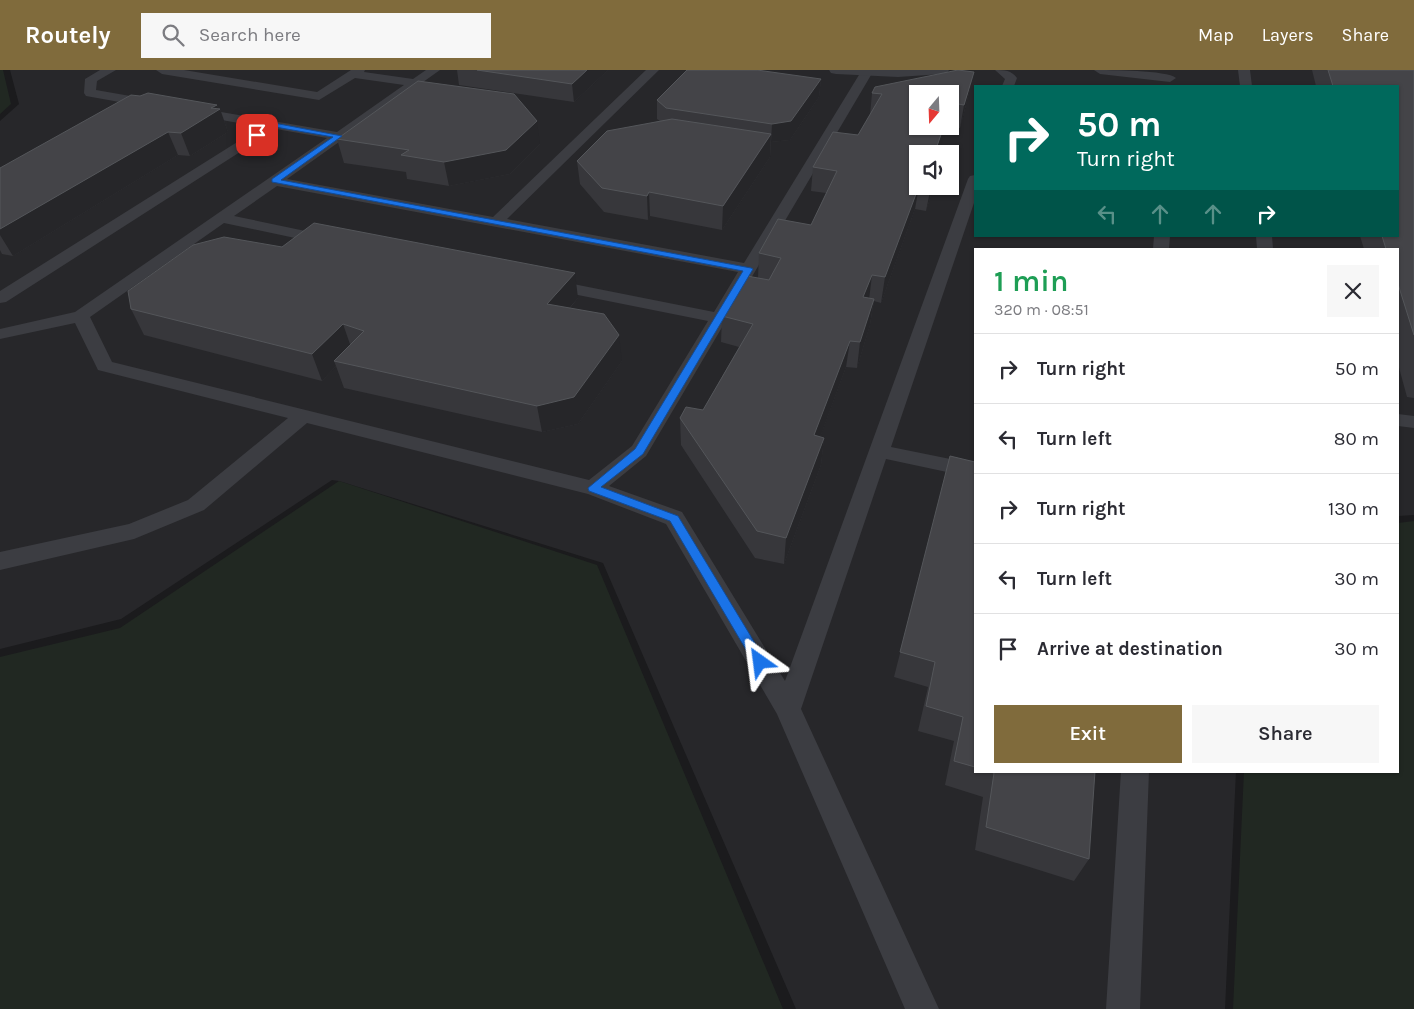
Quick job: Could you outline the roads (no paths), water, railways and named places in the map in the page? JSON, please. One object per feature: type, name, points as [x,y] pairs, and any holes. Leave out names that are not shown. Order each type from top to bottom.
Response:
[{"type":"street","points":[[836,70],[898,73],[942,70]]},
{"type":"lane","points":[[110,70],[91,79],[90,92],[339,136]]},
{"type":"lane","points":[[162,70],[319,96],[356,72],[417,87]]},
{"type":"lane","points":[[0,334],[81,316],[339,136],[417,87],[434,70]]},
{"type":"lane","points":[[496,222],[653,70]]},
{"type":"lane","points":[[1002,70],[1011,78],[1008,85]]},
{"type":"lane","points":[[1100,70],[1170,78]]},
{"type":"lane","points":[[1244,70],[1246,85]]},
{"type":"lane","points":[[593,488],[639,451],[867,71]]},
{"type":"lane","points":[[122,111],[140,101]]},
{"type":"lane","points":[[0,298],[274,125]]},
{"type":"lane","points":[[274,181],[748,269]]},
{"type":"lane","points":[[788,710],[879,451],[971,202],[974,185]]},
{"type":"lane","points":[[221,218],[348,244]]},
{"type":"lane","points":[[533,281],[719,318]]},
{"type":"lane","points":[[81,316],[105,366],[593,488],[674,518],[788,710],[922,1009]]},
{"type":"lane","points":[[0,561],[134,531],[196,505],[303,416]]},
{"type":"lane","points":[[1399,420],[1414,422]]},
{"type":"lane","points":[[879,451],[974,471]]},
{"type":"lane","points":[[1123,1009],[1135,773]]}]
